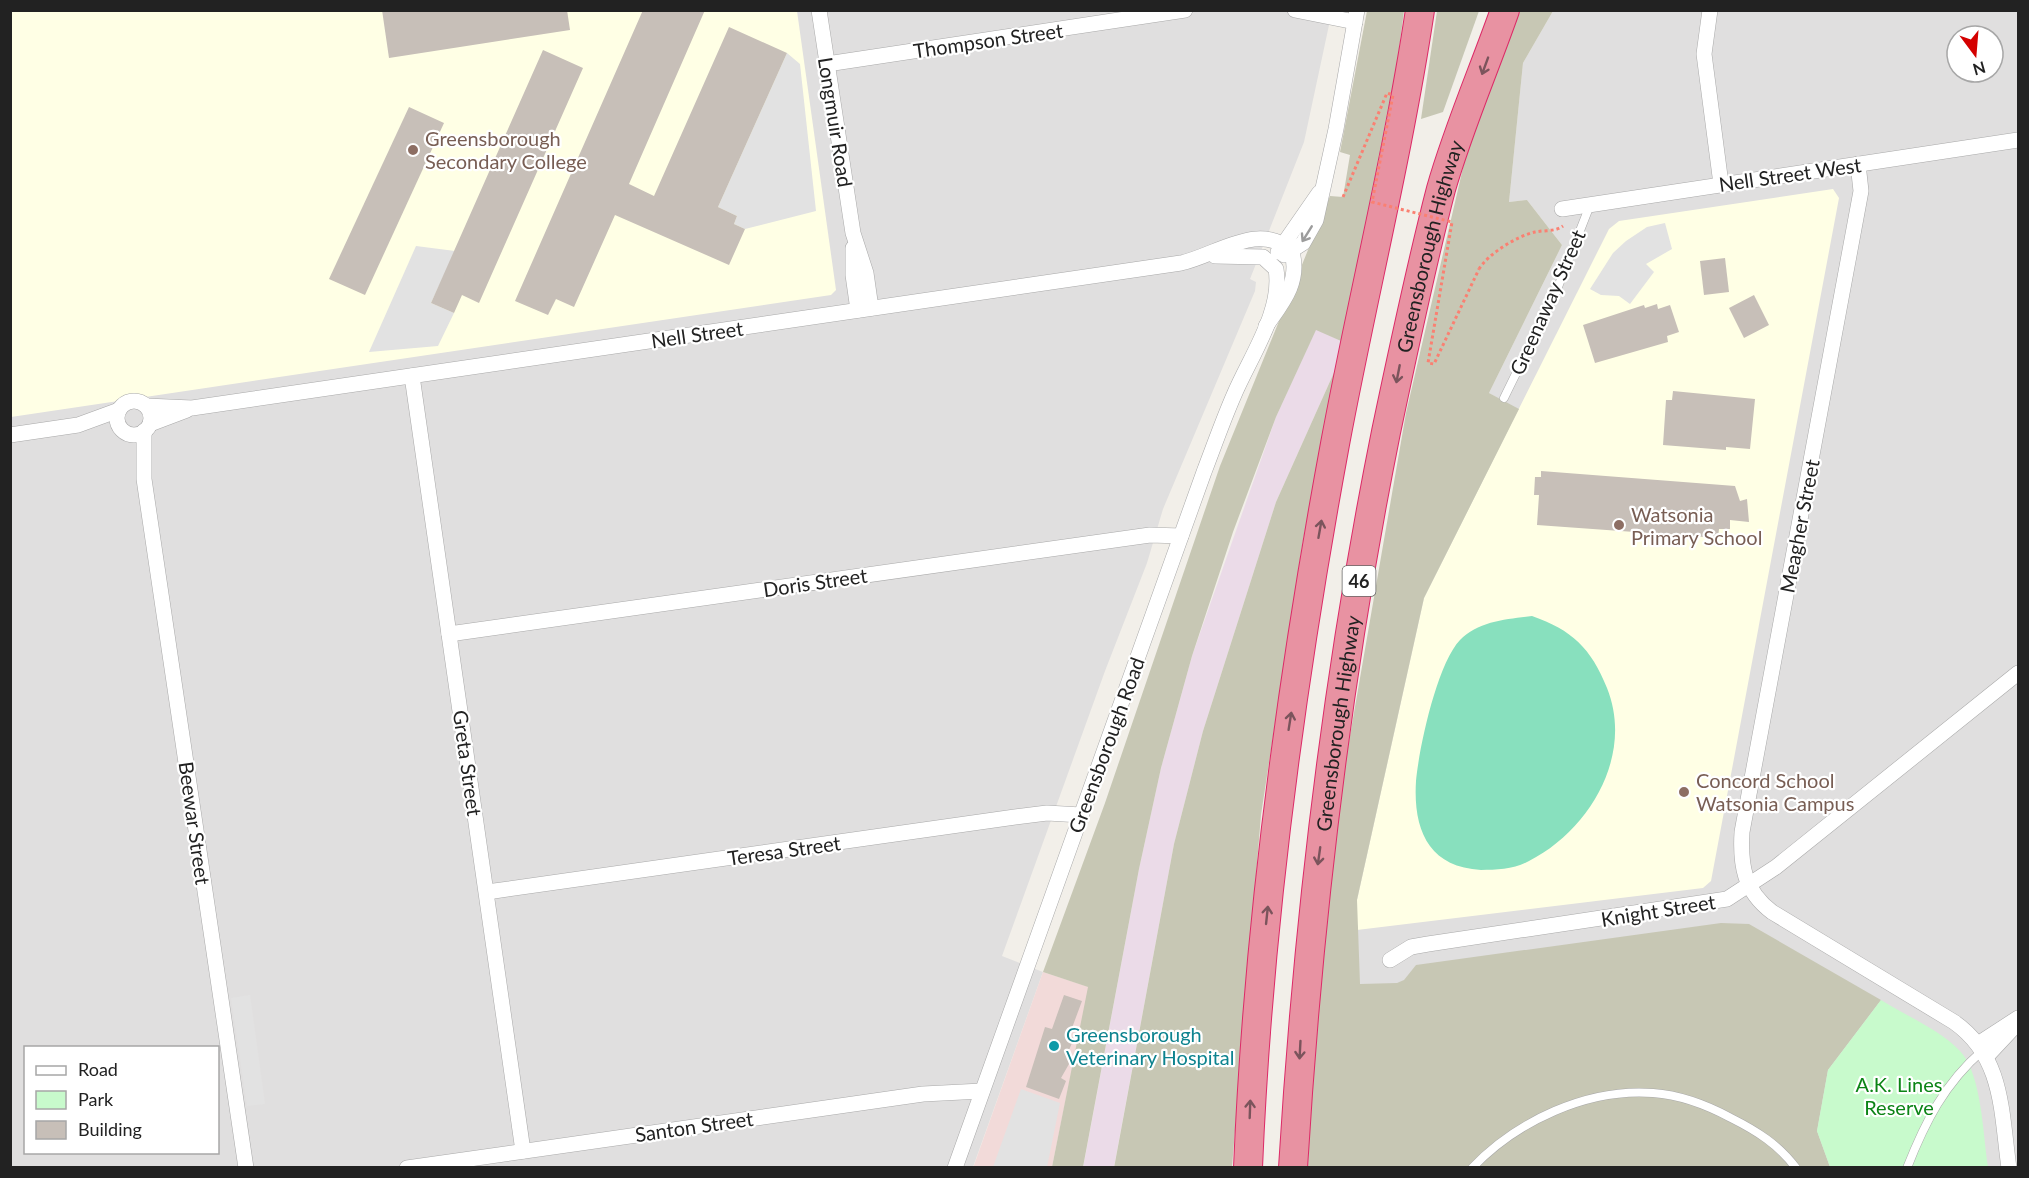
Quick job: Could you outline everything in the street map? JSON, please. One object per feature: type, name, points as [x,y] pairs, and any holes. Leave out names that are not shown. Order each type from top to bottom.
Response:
[{"type":"highway","name":"46","points":[[1248,1167],[1252,1053],[1289,730],[1334,451],[1406,105],[1420,10]]},
{"type":"highway","name":"Greensborough Highway","points":[[1293,1167],[1302,1020],[1313,898],[1338,711],[1368,524],[1411,310],[1442,186],[1505,10]]},
{"type":"street","name":"Longmuir Road","points":[[819,10],[853,233],[853,275],[865,309]]},
{"type":"street","name":"Thompson Street","points":[[827,64],[1185,10]]},
{"type":"street","points":[[1271,262],[1288,248],[1320,191],[1336,129],[1356,16],[1295,10]]},
{"type":"street","points":[[1710,10],[1704,54],[1721,184]]},
{"type":"street","name":"Nell Street West","points":[[1564,216],[1590,205],[2019,140]]},
{"type":"street","name":"Meagher Street","points":[[1748,887],[1742,863],[1742,832],[1862,191],[1858,164]]},
{"type":"street","name":"Nell Street","points":[[1202,258],[1255,238],[1269,237],[1288,248]]},
{"type":"street","name":"Greensborough Road","points":[[955,1167],[1181,536],[1235,393],[1266,326],[1292,287],[1294,262],[1288,248]]},
{"type":"street","name":"Nell Street","points":[[146,406],[192,408],[1202,258],[1253,255],[1271,262]]},
{"type":"street","name":"Greensborough Road","points":[[1266,326],[1278,279],[1276,269],[1271,262]]},
{"type":"street","name":"Greta Street","points":[[412,376],[523,1151]]},
{"type":"street","points":[[10,435],[78,425],[119,411],[129,402],[138,401],[146,406],[151,414],[147,428],[124,430],[78,425]]},
{"type":"street","name":"Nell Street","points":[[147,428],[192,408]]},
{"type":"street","points":[[119,411],[118,420],[124,430]]},
{"type":"street","name":"Beewar Street","points":[[147,428],[144,479],[246,1167]]},
{"type":"street","name":"Beewar Street","points":[[124,430],[144,479]]},
{"type":"street","name":"Doris Street","points":[[449,634],[1150,535],[1181,536]]},
{"type":"street","name":"Knight Street","points":[[1390,960],[1411,947],[1717,902],[1748,887],[2019,673]]},
{"type":"street","name":"Teresa Street","points":[[487,892],[1015,817],[1047,813],[1081,816]]},
{"type":"street","points":[[1748,887],[1772,912],[1954,1022],[1983,1050],[1996,1079],[2009,1167]]},
{"type":"street","points":[[1983,1050],[2019,1018]]},
{"type":"street","points":[[1983,1050],[2019,1023]]},
{"type":"street","name":"Santon Street","points":[[406,1167],[922,1094],[982,1091]]},
{"type":"lane","name":"Greenaway Street","points":[[1503,398],[1556,292],[1590,205]]},
{"type":"lane","points":[[1906,1167],[1939,1099],[1963,1068],[1983,1050]]},
{"type":"lane","points":[[1472,1167],[1509,1134],[1550,1113],[1598,1097],[1653,1092],[1706,1105],[1752,1128],[1784,1152],[1796,1167]]},
{"type":"path","points":[[1342,197],[1387,93],[1393,95],[1372,202],[1452,222],[1428,363],[1434,364],[1485,259],[1532,232],[1559,229],[1564,216]]},
{"type":"shaded area","points":[[10,11],[1332,11],[1304,142],[1250,279],[1256,282],[1255,291],[1163,509],[1147,563],[1105,671],[1002,956],[1043,972],[973,1167],[11,1167]]},
{"type":"shaded area","name":"Greensborough Secondary College","points":[[10,11],[797,11],[836,290],[831,295],[11,417]]},
{"type":"shaded area","points":[[1367,11],[1404,11],[1384,164],[1341,341],[1316,330],[1276,417],[1233,532],[1192,656],[1161,768],[1139,869],[1083,1167],[1052,1167],[1088,987],[1043,972],[1105,803],[1220,466],[1330,196],[1343,197],[1350,155],[1340,152]]},
{"type":"shaded area","points":[[1437,11],[1479,11],[1443,112],[1421,119]]},
{"type":"shaded area","points":[[1507,11],[1553,11],[1523,63],[1509,202],[1527,200],[1562,245],[1489,393],[1519,409],[1424,598],[1357,900],[1360,984],[1397,983],[1404,980],[1416,965],[1721,923],[1749,924],[1881,1000],[1828,1070],[1817,1131],[1830,1167],[1308,1168],[1315,973],[1343,776],[1406,413],[1469,142]]},
{"type":"shaded area","points":[[1553,11],[2018,11],[2018,1167],[1361,1168],[1357,900],[1424,598],[1518,410],[1489,393],[1562,245],[1527,200],[1509,202],[1523,63]]},
{"type":"shaded area","points":[[787,53],[800,64],[816,211],[745,229],[734,224],[737,216],[718,207]]},
{"type":"shaded area","name":"Watsonia Primary School","points":[[1833,189],[1839,198],[1711,881],[1703,888],[1357,930],[1357,900],[1424,598],[1609,229],[1619,221]]},
{"type":"shaded area","points":[[1665,223],[1672,249],[1646,264],[1654,272],[1630,304],[1619,296],[1601,295],[1590,289],[1613,253],[1626,241],[1647,227]]},
{"type":"shaded area","points":[[416,246],[455,251],[431,303],[454,313],[438,346],[369,352]]},
{"type":"shaded area","points":[[1316,329],[1341,341],[1336,368],[1276,502],[1203,731],[1174,844],[1114,1167],[1083,1168],[1139,869],[1161,768],[1192,656],[1276,417]]},
{"type":"shaded area","points":[[1336,368],[1302,546],[1261,815],[1232,1167],[1114,1168],[1174,844],[1203,731],[1276,502]]},
{"type":"shaded area","points":[[1043,972],[1089,987],[1052,1167],[973,1168]]},
{"type":"shaded area","points":[[250,995],[265,1104],[247,1106],[231,998]]},
{"type":"shaded area","points":[[1021,1089],[1060,1103],[1047,1167],[993,1167]]},
{"type":"green space","points":[[1532,616],[1569,634],[1587,651],[1601,674],[1614,713],[1615,739],[1610,764],[1601,788],[1588,810],[1571,830],[1551,847],[1524,864],[1512,867],[1481,870],[1463,867],[1448,862],[1436,853],[1421,829],[1417,815],[1416,781],[1430,707],[1444,668],[1460,640],[1484,625]]},
{"type":"green space","name":"A.K. Lines Reserve","points":[[1881,1000],[1952,1043],[1967,1061],[1977,1090],[1988,1167],[1830,1167],[1817,1131],[1828,1070]]},
{"type":"building","points":[[382,10],[567,10],[570,30],[389,58]]},
{"type":"building","points":[[643,10],[705,10],[629,184],[654,196],[729,27],[787,53],[718,207],[737,216],[734,224],[745,229],[729,265],[615,215],[574,307],[556,299],[548,315],[515,301]]},
{"type":"building","points":[[543,50],[583,68],[479,303],[462,295],[454,313],[431,303]]},
{"type":"building","points":[[409,107],[444,123],[365,295],[329,279]]},
{"type":"building","points":[[1725,258],[1729,292],[1704,295],[1700,261]]},
{"type":"building","points":[[1754,295],[1769,325],[1744,338],[1729,308]]},
{"type":"building","points":[[1657,304],[1658,309],[1670,305],[1679,332],[1667,336],[1668,342],[1595,363],[1583,325],[1644,305],[1645,308]]},
{"type":"building","points":[[1673,391],[1755,399],[1750,449],[1726,447],[1726,450],[1663,445],[1666,400],[1672,400]]},
{"type":"building","points":[[1541,471],[1735,486],[1740,501],[1747,499],[1749,522],[1730,520],[1730,529],[1719,529],[1718,538],[1537,525],[1539,495],[1534,495],[1535,477],[1541,477]]},
{"type":"building","name":"Greensborough Veterinary Hospital","points":[[1064,995],[1082,1001],[1069,1036],[1074,1038],[1067,1055],[1073,1057],[1061,1078],[1066,1081],[1059,1099],[1026,1087],[1045,1027],[1052,1029]]},
{"type":"place","name":"Greensborough Secondary College","points":[[413,150]]},
{"type":"place","name":"Watsonia Primary School","points":[[1619,525]]},
{"type":"place","name":"Concord School Watsonia Campus","points":[[1684,792]]},
{"type":"place","name":"Greensborough Veterinary Hospital","points":[[1054,1046]]}]
